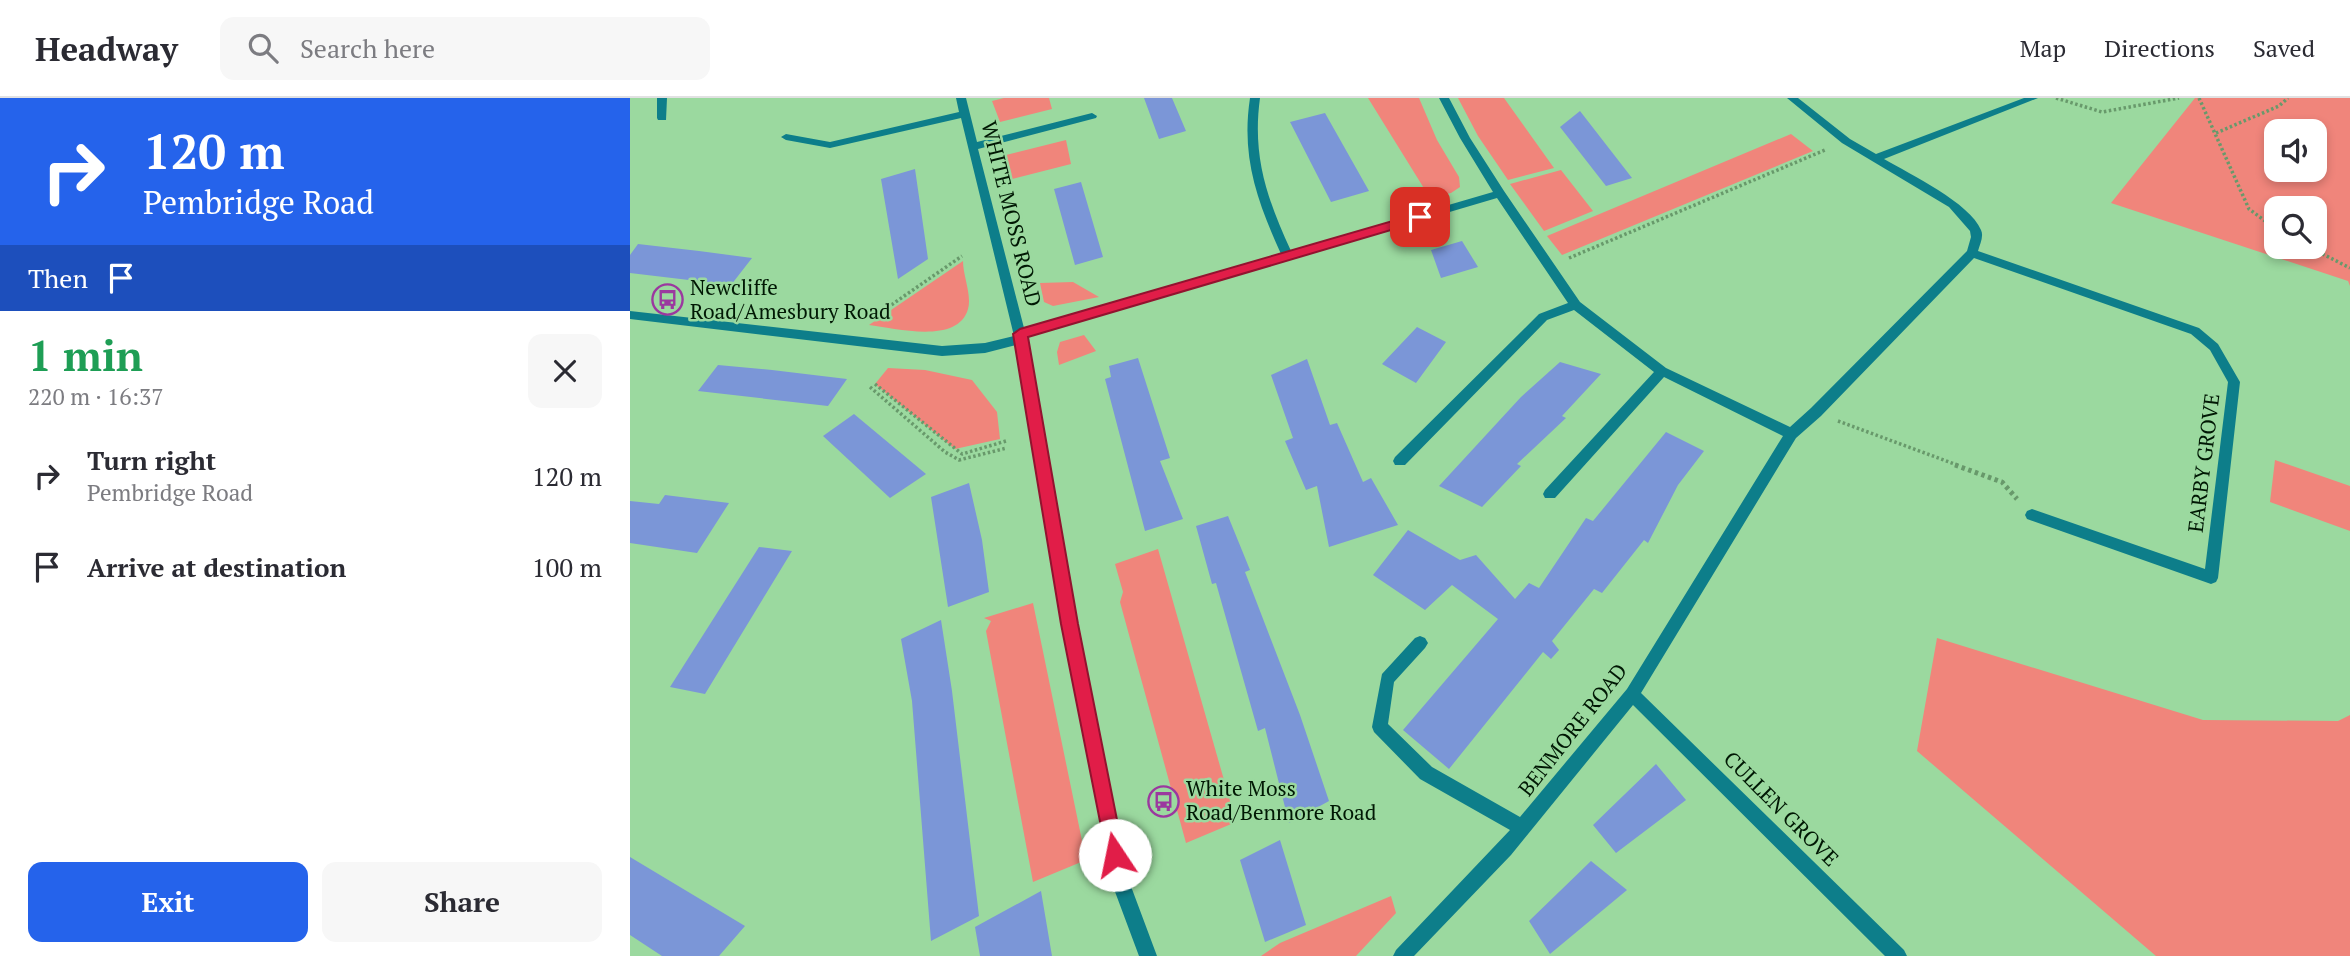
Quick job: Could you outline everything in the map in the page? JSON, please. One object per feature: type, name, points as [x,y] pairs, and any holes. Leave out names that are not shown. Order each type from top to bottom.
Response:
[{"type":"street","points":[[662,98],[662,118]]},
{"type":"street","name":"WHITE MOSS ROAD","points":[[961,98],[1021,337],[1070,624],[1120,881],[1148,956]]},
{"type":"street","points":[[1255,98],[1251,117],[1252,161],[1256,183],[1287,255]]},
{"type":"street","points":[[1444,98],[1500,194],[1576,305],[1662,371],[1791,434]]},
{"type":"street","points":[[1792,98],[1846,141],[1953,204],[1976,230],[1977,237],[1972,253]]},
{"type":"street","points":[[1874,159],[2032,98]]},
{"type":"street","points":[[786,137],[830,145],[965,114]]},
{"type":"street","points":[[972,146],[1092,116]]},
{"type":"street","points":[[630,315],[942,351],[985,348],[1287,255],[1500,194]]},
{"type":"street","name":"BENMORE ROAD","points":[[1402,956],[1523,828],[1632,694],[1791,434],[1816,412],[1972,253]]},
{"type":"street","name":"EARBY GROVE","points":[[1972,253],[2185,326],[2214,347],[2234,382],[2211,578],[2032,515]]},
{"type":"street","points":[[1400,461],[1543,317],[1576,305]]},
{"type":"street","points":[[1550,494],[1662,371]]},
{"type":"street","points":[[1420,643],[1387,679],[1380,727],[1426,773],[1523,828]]},
{"type":"street","name":"CULLEN GROVE","points":[[1632,694],[1898,956]]},
{"type":"path","points":[[2056,98],[2102,111],[2179,98]]},
{"type":"path","points":[[2199,98],[2230,172],[2249,209],[2264,220]]},
{"type":"path","points":[[2216,134],[2279,106],[2288,98]]},
{"type":"path","points":[[1549,267],[1846,141]]},
{"type":"path","points":[[864,324],[962,256]]},
{"type":"path","points":[[2327,256],[2350,265]]},
{"type":"path","points":[[1006,440],[962,454],[872,385],[945,453],[959,460],[1007,448]]},
{"type":"path","points":[[1816,412],[2002,482],[2032,515]]},
{"type":"shaded area","points":[[1004,98],[1049,98],[1052,109],[1000,122],[992,101]]},
{"type":"shaded area","points":[[1368,98],[1419,98],[1437,140],[1459,177],[1460,187],[1451,193],[1430,198]]},
{"type":"shaded area","points":[[1458,98],[1504,98],[1554,168],[1508,180],[1478,136]]},
{"type":"shaded area","points":[[2195,98],[2350,98],[2350,286],[2348,281],[2281,259],[2327,259],[2327,196],[2264,196],[2264,253],[2111,203]]},
{"type":"shaded area","points":[[1791,134],[1813,151],[1562,255],[1547,236]]},
{"type":"shaded area","points":[[1066,140],[1071,164],[1012,179],[1006,155]]},
{"type":"shaded area","points":[[1561,170],[1593,211],[1544,231],[1510,184]]},
{"type":"shaded area","points":[[963,261],[969,304],[962,320],[952,327],[924,332],[869,325]]},
{"type":"shaded area","points":[[1073,282],[1099,297],[1053,306],[1044,302],[1040,283]]},
{"type":"shaded area","points":[[1084,335],[1096,351],[1059,365],[1057,352],[1060,342]]},
{"type":"shaded area","points":[[888,368],[925,370],[972,380],[997,412],[1000,439],[955,449],[875,384]]},
{"type":"shaded area","points":[[2275,460],[2350,486],[2350,531],[2270,502]]},
{"type":"shaded area","points":[[1158,549],[1236,822],[1186,843],[1120,602],[1123,592],[1115,564]]},
{"type":"shaded area","points":[[1033,603],[1086,860],[1033,882],[986,631],[991,621],[984,618]]},
{"type":"shaded area","points":[[1937,638],[2203,720],[2338,721],[2350,715],[2350,956],[2156,956],[1917,751]]},
{"type":"shaded area","points":[[1391,896],[1396,913],[1356,956],[1261,956],[1280,943]]},
{"type":"building","points":[[1144,98],[1172,98],[1186,131],[1159,139]]},
{"type":"building","points":[[1580,111],[1632,178],[1606,186],[1560,127]]},
{"type":"building","points":[[1325,113],[1369,191],[1331,202],[1290,122]]},
{"type":"building","points":[[915,169],[928,259],[898,279],[881,179]]},
{"type":"building","points":[[1081,182],[1103,257],[1075,265],[1054,189]]},
{"type":"building","points":[[1462,241],[1478,267],[1441,278],[1431,250]]},
{"type":"building","points":[[638,244],[752,258],[731,285],[630,273],[630,255]]},
{"type":"building","points":[[1417,327],[1446,342],[1416,383],[1382,364]]},
{"type":"building","points":[[1138,358],[1170,458],[1160,461],[1183,519],[1145,531],[1105,379],[1111,377],[1109,366]]},
{"type":"building","points":[[1307,359],[1330,425],[1337,423],[1363,482],[1371,478],[1398,525],[1329,547],[1317,486],[1306,490],[1285,441],[1293,438],[1271,375]]},
{"type":"building","points":[[1560,362],[1601,374],[1562,416],[1566,418],[1517,464],[1521,466],[1482,507],[1439,486],[1521,397]]},
{"type":"building","points":[[718,365],[847,379],[828,406],[698,391]]},
{"type":"building","points":[[854,414],[926,474],[890,498],[823,436]]},
{"type":"building","points":[[1666,432],[1704,451],[1678,485],[1648,543],[1644,540],[1602,593],[1594,589],[1552,641],[1559,650],[1551,659],[1543,652],[1449,769],[1403,730],[1498,619],[1452,585],[1425,610],[1373,575],[1408,530],[1460,560],[1476,555],[1515,599],[1529,583],[1539,588],[1586,518],[1593,521]]},
{"type":"building","points":[[969,483],[982,540],[989,592],[948,607],[931,497]]},
{"type":"building","points":[[665,495],[729,503],[697,553],[630,543],[630,501],[659,504]]},
{"type":"building","points":[[1228,516],[1250,570],[1245,572],[1300,715],[1329,801],[1289,823],[1265,728],[1258,731],[1216,583],[1212,584],[1196,526]]},
{"type":"building","points":[[759,547],[792,551],[705,694],[670,687]]},
{"type":"building","points":[[941,620],[979,916],[931,941],[912,701],[901,639]]},
{"type":"building","points":[[1656,764],[1686,800],[1616,853],[1593,825]]},
{"type":"building","points":[[1280,840],[1306,925],[1265,942],[1240,860]]},
{"type":"building","points":[[630,857],[745,926],[719,956],[662,956],[630,935]]},
{"type":"building","points":[[1591,861],[1627,890],[1550,954],[1529,921]]},
{"type":"building","points":[[1041,891],[1052,956],[980,956],[975,927]]},
{"type":"place","name":"Newcliffe Road/Amesbury Road","points":[[667,300]]},
{"type":"place","name":"White Moss Road/Benmore Road","points":[[1163,801]]},
{"type":"route","points":[[1115,855],[1070,624],[1020,334],[1420,217]]}]
